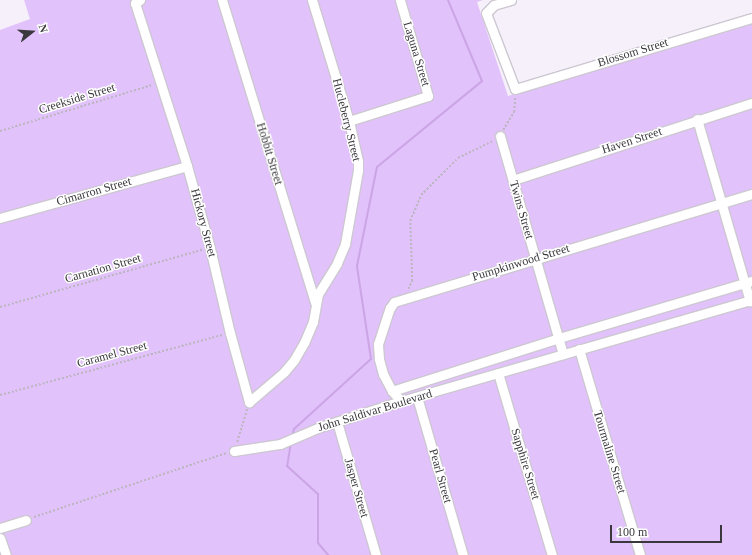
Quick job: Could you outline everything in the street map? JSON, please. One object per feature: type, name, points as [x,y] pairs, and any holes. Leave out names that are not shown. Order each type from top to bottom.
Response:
[{"type":"street","name":"Hickory Street","points":[[140,0],[135,3],[187,166],[210,248],[230,333],[249,402]]},
{"type":"street","name":"Hobbit Street","points":[[222,0],[316,307]]},
{"type":"street","name":"Hucleberry Street","points":[[249,402],[284,372],[294,360],[313,322],[318,294],[337,263],[345,244],[349,224],[358,161],[349,121],[312,0]]},
{"type":"street","name":"Laguna Street","points":[[349,121],[428,96],[400,0]]},
{"type":"street","points":[[511,0],[494,5],[486,14],[515,89]]},
{"type":"street","name":"Blossom Street","points":[[515,89],[752,18]]},
{"type":"street","name":"Haven Street","points":[[513,180],[697,119],[752,103]]},
{"type":"street","points":[[697,119],[722,203],[748,282],[751,300]]},
{"type":"street","name":"Twins Street","points":[[500,136],[563,354]]},
{"type":"street","name":"Cimarron Street","points":[[0,218],[187,166]]},
{"type":"street","name":"Pumpkinwood Street","points":[[401,401],[392,391],[383,374],[379,359],[378,344],[390,308],[394,302],[402,298],[752,194]]},
{"type":"street","name":"John Saldivar Boulevard","points":[[392,391],[559,338],[748,282]]},
{"type":"street","name":"John Saldivar Boulevard","points":[[234,451],[280,444],[320,427],[401,401],[751,300]]},
{"type":"street","name":"Tourmaline Street","points":[[579,349],[640,555]]},
{"type":"street","name":"Sapphire Street","points":[[498,373],[552,555]]},
{"type":"street","name":"Pearl Street","points":[[417,397],[463,555]]},
{"type":"street","name":"Jasper Street","points":[[337,422],[376,555]]},
{"type":"street","points":[[0,528],[26,520]]},
{"type":"street","points":[[0,538],[6,555]]},
{"type":"path","name":"Creekside Street","points":[[0,131],[160,83]]},
{"type":"path","points":[[402,298],[412,282],[410,221],[421,195],[458,158],[499,138],[514,112],[515,89]]},
{"type":"path","name":"Carnation Street","points":[[0,307],[210,248]]},
{"type":"path","name":"Caramel Street","points":[[0,395],[230,333]]},
{"type":"path","points":[[26,520],[234,451],[249,402]]},
{"type":"shaded area","points":[[24,0],[483,0],[477,2],[508,96],[752,22],[752,555],[0,555],[0,30],[30,19]]},
{"type":"waterway","points":[[292,436],[294,429],[371,359],[357,266],[377,167],[482,81],[448,0]]},
{"type":"waterway","points":[[291,442],[287,466],[318,494],[318,543],[328,555]]}]
